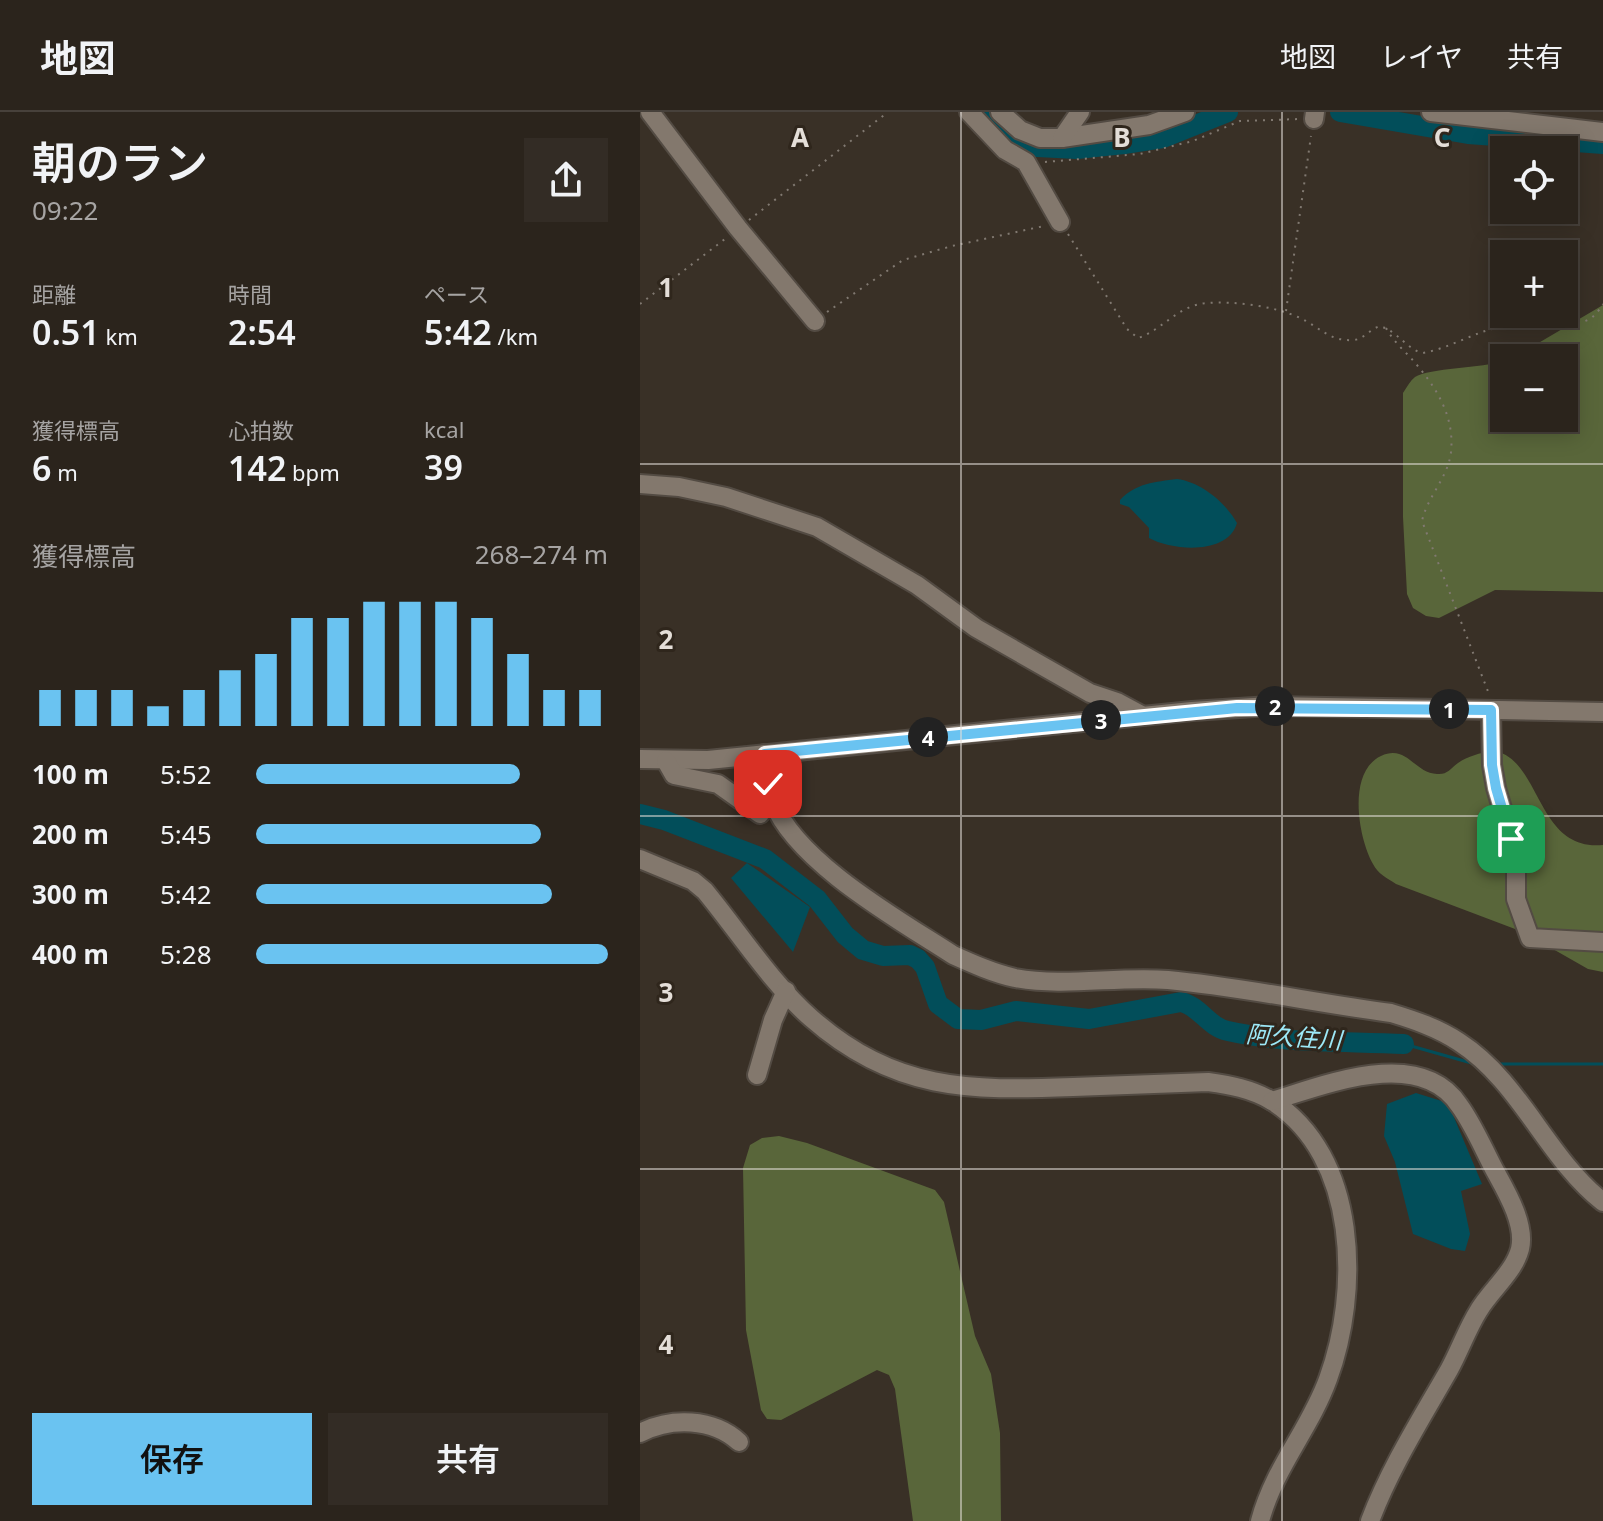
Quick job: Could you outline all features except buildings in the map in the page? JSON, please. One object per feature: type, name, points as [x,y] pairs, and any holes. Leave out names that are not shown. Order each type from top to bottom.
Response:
[{"type":"street","points":[[650,112],[738,228],[815,321]]},
{"type":"street","points":[[969,112],[1005,150],[1026,162],[1060,222]]},
{"type":"street","points":[[1000,112],[1020,130],[1040,138],[1062,138],[1149,125],[1185,112]]},
{"type":"street","points":[[1062,138],[1080,112]]},
{"type":"street","points":[[1431,112],[1603,132]]},
{"type":"street","points":[[640,484],[679,487],[726,497],[817,527],[917,585],[998,641],[1090,693],[1117,702],[1143,716]]},
{"type":"street","points":[[640,759],[666,761],[765,754],[1270,706],[1603,712]]},
{"type":"street","points":[[1491,710],[1494,777],[1511,839],[1516,869],[1516,899],[1530,938],[1603,942]]},
{"type":"street","points":[[765,754],[772,800],[800,844],[848,884],[953,955],[1017,978],[1059,981],[1168,980],[1391,1013],[1416,1021],[1459,1042],[1499,1076],[1575,1176],[1603,1202]]},
{"type":"street","points":[[666,761],[674,775],[718,784],[760,814]]},
{"type":"street","points":[[640,859],[693,881],[705,891],[809,1017],[855,1051],[903,1073],[977,1089],[1007,1090],[1208,1082],[1247,1090],[1272,1101],[1300,1124],[1327,1163],[1337,1191],[1347,1276],[1343,1328],[1327,1383],[1272,1483],[1260,1521]]},
{"type":"street","points":[[757,1075],[773,1020],[786,991]]},
{"type":"street","points":[[1272,1101],[1352,1077],[1414,1075],[1431,1080],[1458,1103],[1496,1173],[1520,1229],[1520,1249],[1514,1262],[1478,1310],[1451,1366],[1394,1468],[1370,1521]]},
{"type":"street","points":[[640,1433],[665,1424],[704,1423],[726,1430],[739,1442]]},
{"type":"path","points":[[640,304],[888,112]]},
{"type":"path","points":[[1026,162],[1078,161],[1140,154],[1193,141],[1240,121],[1314,116],[1286,313]]},
{"type":"path","points":[[815,321],[903,260],[1060,222],[1127,329],[1138,338],[1154,332],[1188,306],[1221,303],[1286,313],[1337,339],[1361,339],[1376,326],[1385,327],[1399,334],[1417,353],[1423,353],[1482,332],[1535,320],[1588,321],[1603,304]]},
{"type":"path","points":[[1385,327],[1437,392],[1448,413],[1451,452],[1440,486],[1424,509],[1422,521],[1489,692],[1491,710]]},
{"type":"green space","points":[[1603,305],[1603,592],[1495,590],[1439,618],[1426,616],[1413,608],[1407,594],[1403,517],[1403,393],[1413,379],[1422,374],[1490,364],[1490,432],[1578,432],[1578,344],[1537,344],[1564,328],[1578,328],[1578,320]]},
{"type":"green space","points":[[1492,751],[1508,756],[1520,768],[1551,819],[1564,834],[1581,843],[1603,845],[1603,972],[1588,969],[1523,932],[1396,884],[1373,864],[1363,838],[1359,806],[1363,776],[1370,764],[1381,756],[1397,754],[1422,769],[1440,774],[1466,758]]},
{"type":"green space","points":[[779,1136],[807,1143],[935,1190],[944,1202],[975,1336],[991,1374],[1000,1433],[1001,1521],[913,1521],[895,1389],[889,1375],[877,1370],[781,1420],[767,1419],[761,1410],[746,1330],[743,1168],[750,1145],[762,1138]]},
{"type":"water","points":[[1177,479],[1195,484],[1226,508],[1237,523],[1223,541],[1199,547],[1159,542],[1149,538],[1149,528],[1129,507],[1120,504],[1126,494],[1139,487]]},
{"type":"water","points":[[747,863],[810,907],[793,952],[731,878]]},
{"type":"water","points":[[1416,1093],[1448,1103],[1482,1184],[1461,1191],[1470,1234],[1465,1251],[1451,1249],[1413,1234],[1395,1162],[1384,1136],[1387,1104]]},
{"type":"waterway","points":[[984,112],[1017,146],[1077,149],[1163,138],[1228,112]]},
{"type":"waterway","points":[[1340,112],[1468,134],[1603,144]]},
{"type":"waterway","name":"阿久住川","points":[[640,814],[664,820],[765,859],[817,899],[845,935],[863,950],[883,956],[910,955],[918,959],[925,967],[938,1004],[958,1019],[981,1020],[1016,1011],[1089,1019],[1181,1002],[1228,1031],[1293,1040],[1404,1044]]},
{"type":"waterway","name":"阿久住川","points":[[1404,1044],[1475,1064]]},
{"type":"waterway","name":"阿久住川","points":[[1495,1064],[1603,1064]]},
{"type":"route","points":[[768,784],[765,754],[1192,711],[1270,706],[1491,710],[1492,765],[1511,839]]}]
